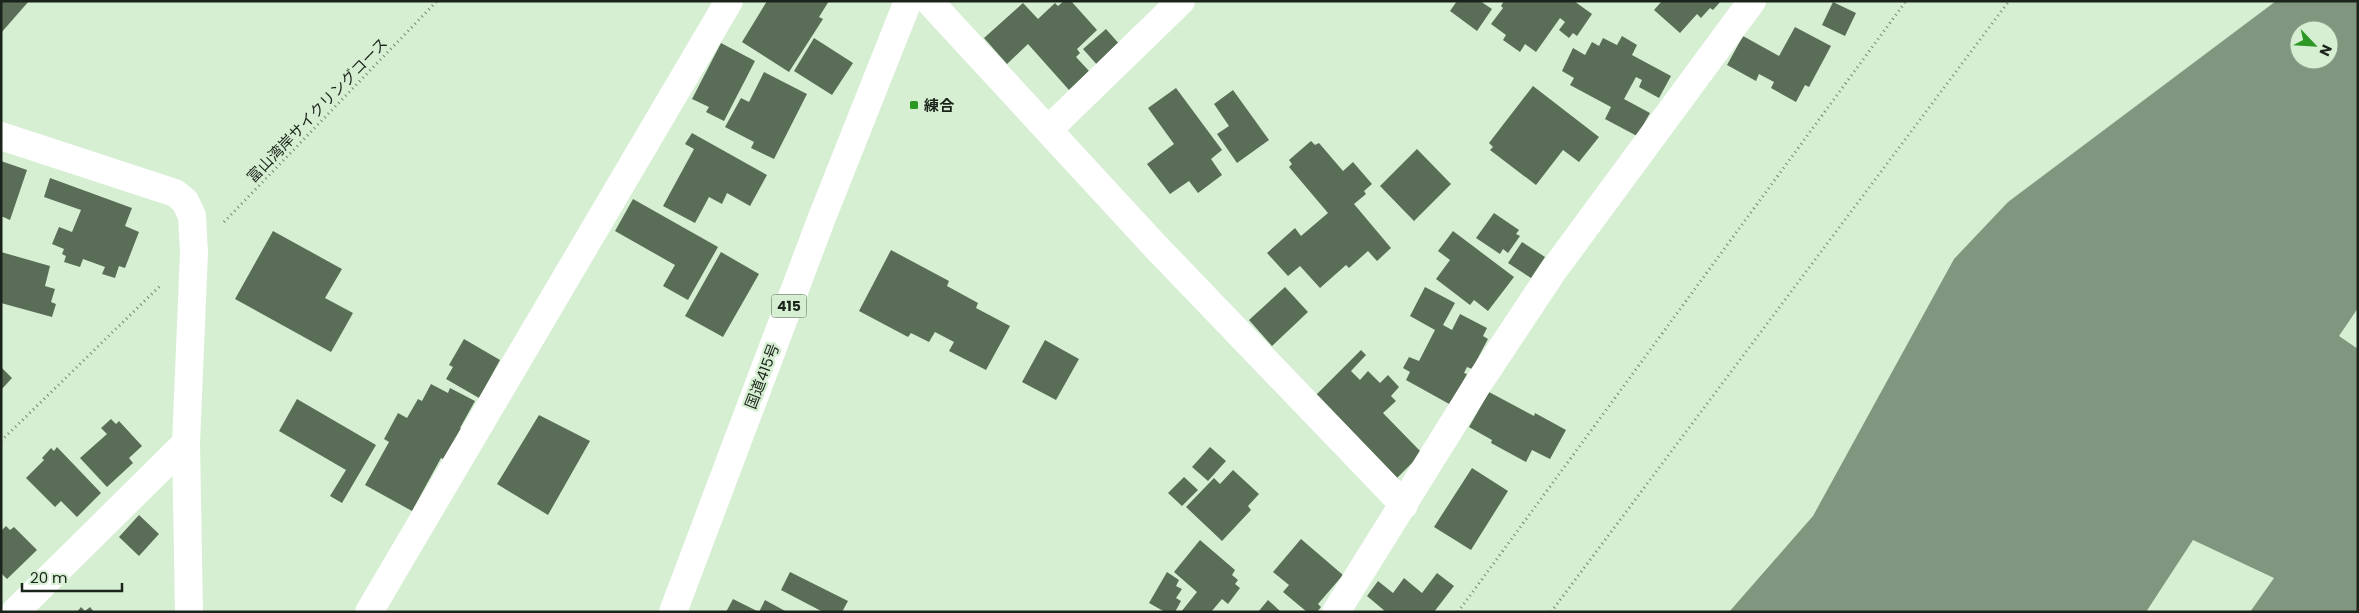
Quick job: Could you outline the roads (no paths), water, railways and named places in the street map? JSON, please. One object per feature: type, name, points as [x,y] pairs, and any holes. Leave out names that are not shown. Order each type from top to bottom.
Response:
[{"type":"main road","points":[[369,612],[729,1]]},
{"type":"main road","name":"国道415号","points":[[673,612],[821,220],[908,1]]},
{"type":"main road","points":[[929,1],[1156,247],[1404,505]]},
{"type":"main road","points":[[1048,130],[1181,1]]},
{"type":"main road","points":[[1336,612],[1476,386],[1553,271],[1752,1]]},
{"type":"main road","points":[[1,136],[174,193],[185,201],[192,216],[194,253],[186,443],[189,612]]},
{"type":"main road","points":[[15,612],[186,443]]},
{"type":"place","name":"練合","points":[[914,105]]}]
